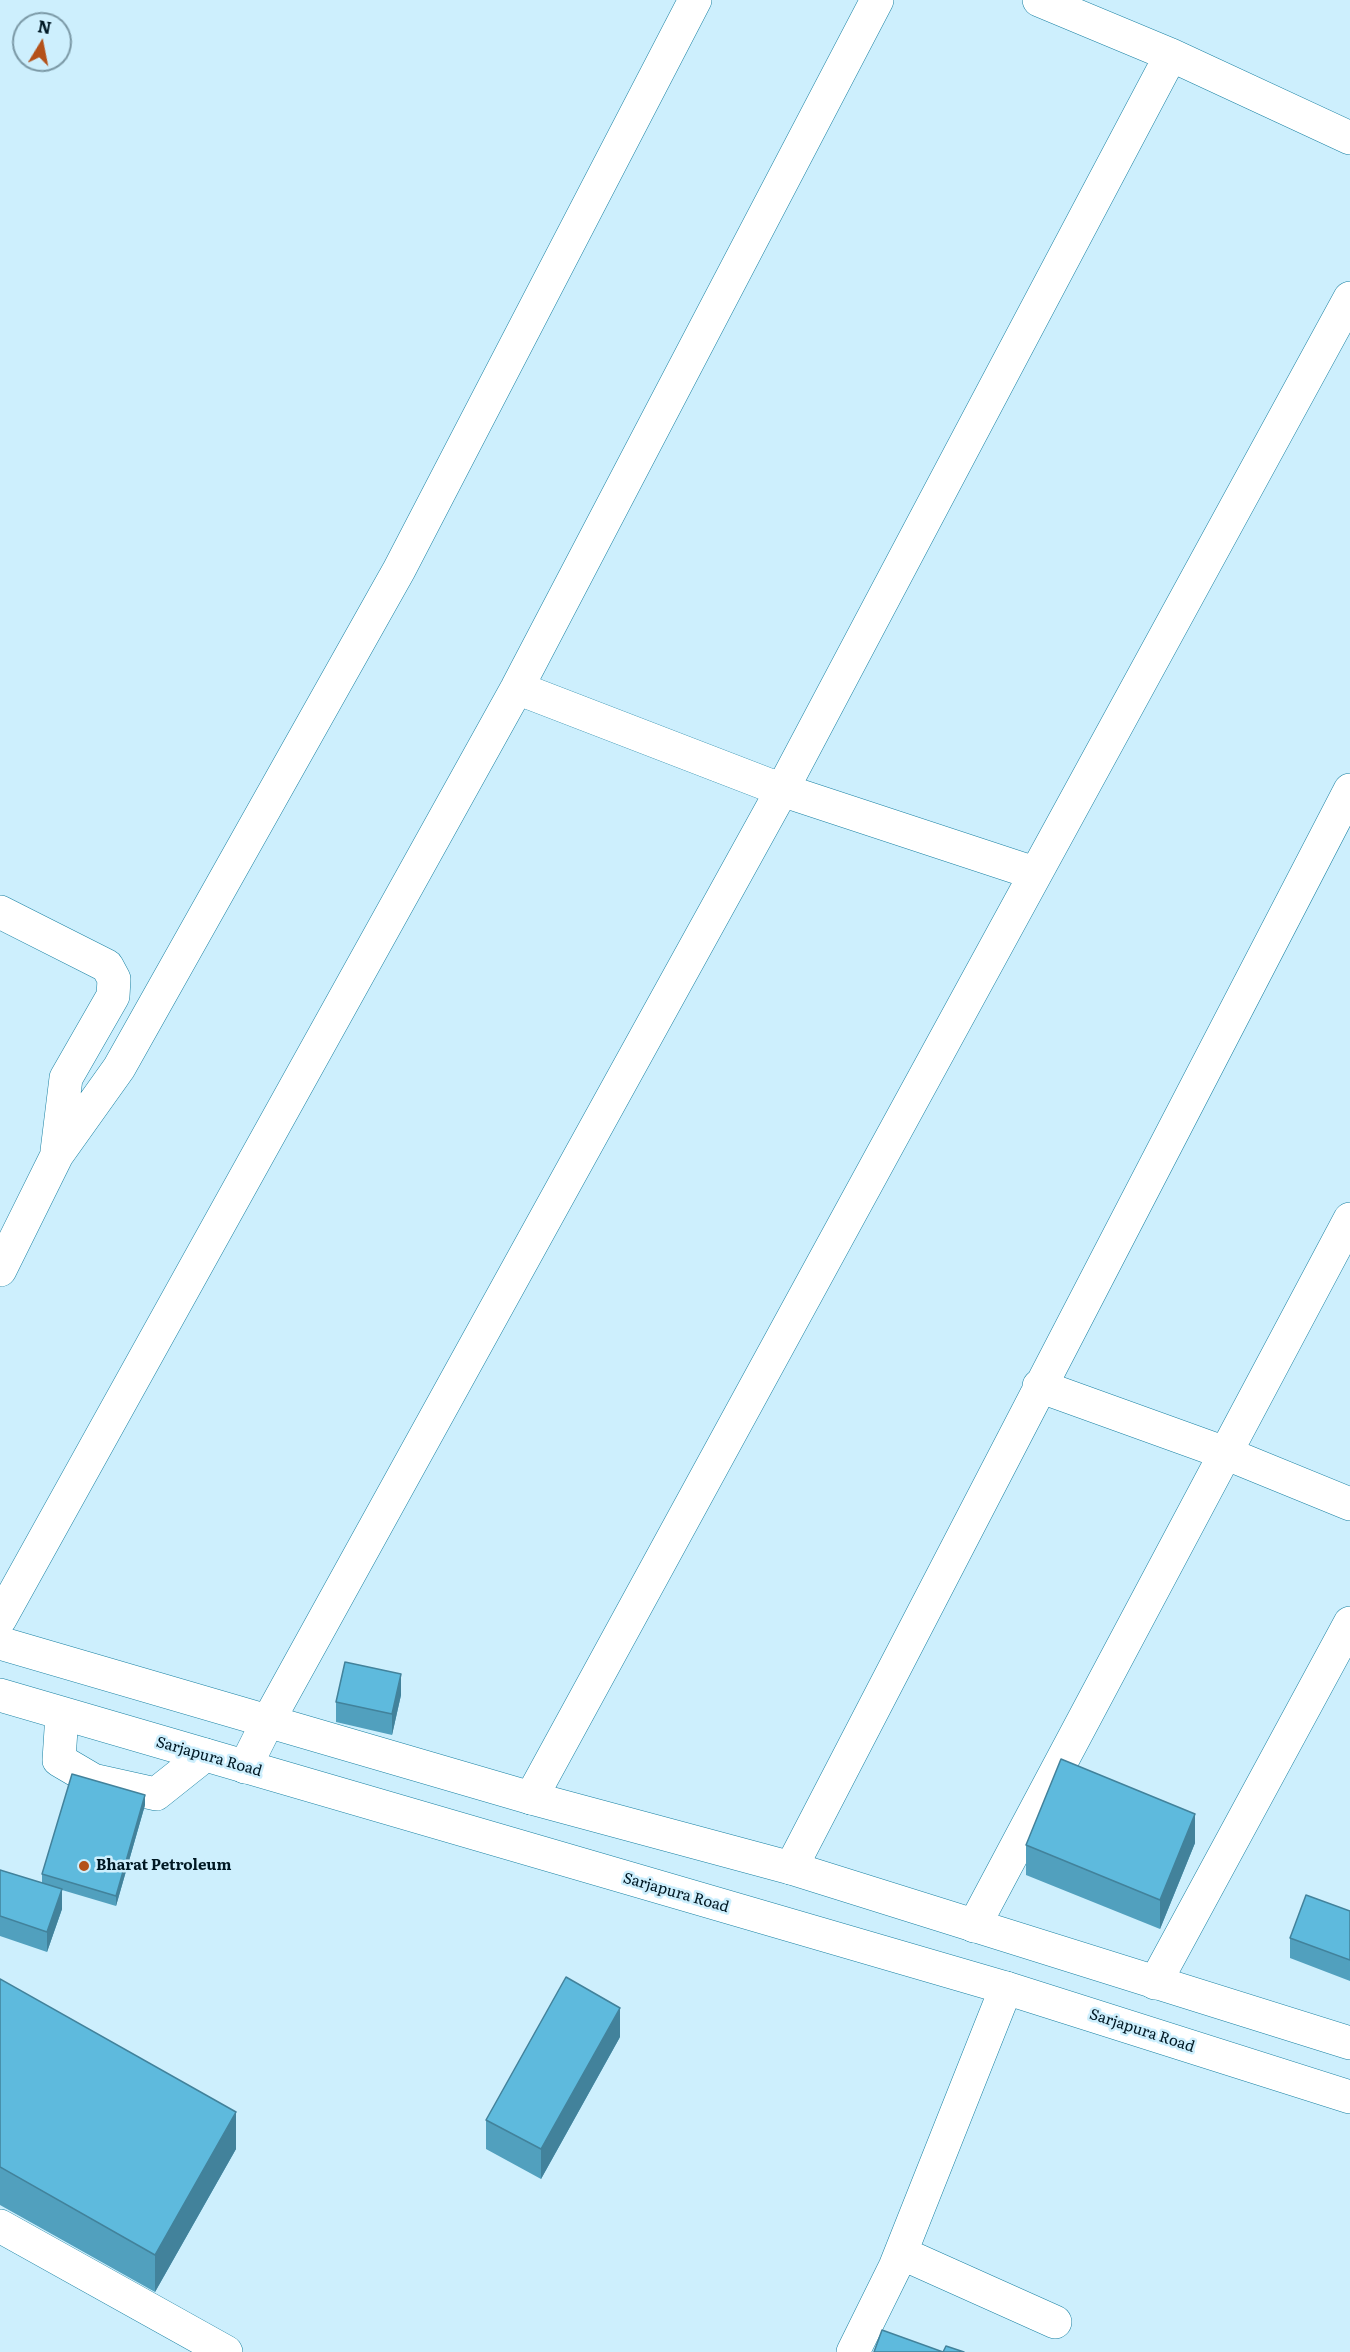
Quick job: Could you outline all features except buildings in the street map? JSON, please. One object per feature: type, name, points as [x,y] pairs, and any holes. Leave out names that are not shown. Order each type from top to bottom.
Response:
[{"type":"street","points":[[0,1270],[57,1155],[119,1068],[399,570],[695,0]]},
{"type":"street","points":[[0,1619],[517,688],[877,0]]},
{"type":"street","points":[[1039,0],[1171,55],[1350,138]]},
{"type":"street","points":[[245,1767],[267,1723],[782,790],[1171,55]]},
{"type":"street","points":[[531,1798],[1350,298]]},
{"type":"street","points":[[517,688],[782,790],[1034,873]]},
{"type":"street","points":[[791,1868],[1350,790]]},
{"type":"street","points":[[0,912],[107,966],[114,979],[113,996],[66,1078],[57,1155]]},
{"type":"street","points":[[974,1926],[1350,1219]]},
{"type":"street","points":[[1039,1386],[1225,1453],[1350,1504]]},
{"type":"street","points":[[1155,1983],[1350,1623]]},
{"type":"street","points":[[0,1643],[267,1723],[531,1798],[791,1868],[1350,2043]]},
{"type":"street","name":"Sarjapura Road","points":[[0,1695],[1006,1988],[1350,2097]]},
{"type":"street","points":[[62,1714],[59,1760],[93,1780],[156,1794],[205,1755]]},
{"type":"street","points":[[853,2352],[901,2253],[1006,1988]]},
{"type":"street","points":[[0,2226],[190,2344],[226,2352]]},
{"type":"street","points":[[901,2253],[1055,2322]]},
{"type":"place","name":"Bharat Petroleum","points":[[84,1866]]}]
